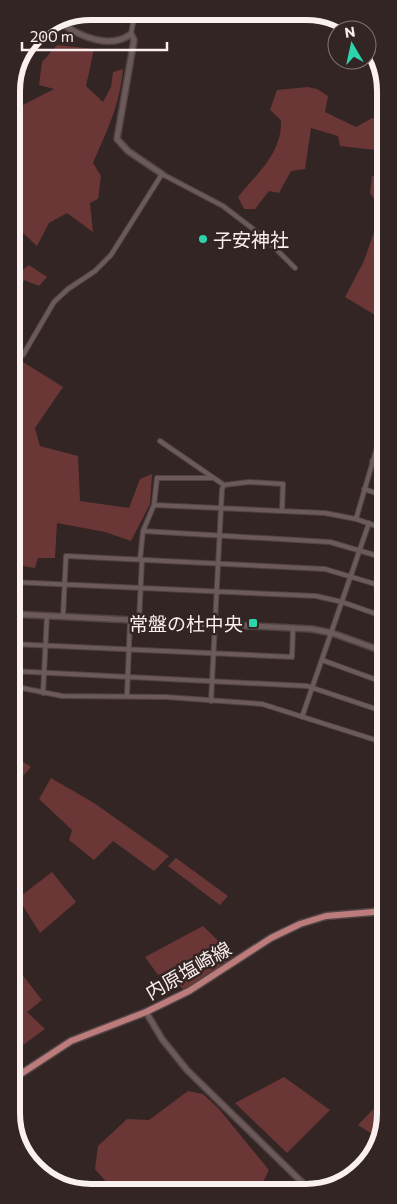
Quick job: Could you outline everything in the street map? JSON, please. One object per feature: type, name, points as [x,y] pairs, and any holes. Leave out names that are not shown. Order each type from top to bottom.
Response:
[{"type":"main road","name":"内原塩崎線","points":[[20,1074],[71,1041],[146,1012],[189,991],[271,938],[300,924],[326,916],[377,912]]},
{"type":"street","points":[[134,20],[131,34],[134,40],[117,139],[128,151],[162,174],[223,206],[266,239],[295,268]]},
{"type":"street","points":[[65,25],[79,34],[102,41],[120,40],[131,34]]},
{"type":"street","points":[[23,355],[54,302],[77,282],[95,271],[111,254],[162,174]]},
{"type":"street","points":[[160,441],[224,485],[249,482],[283,484],[282,511]]},
{"type":"street","points":[[356,519],[377,445]]},
{"type":"street","points":[[372,461],[377,463]]},
{"type":"street","points":[[139,621],[143,531],[154,505],[157,478],[214,478]]},
{"type":"street","points":[[211,701],[219,536],[222,489],[224,485]]},
{"type":"street","points":[[364,489],[377,493]]},
{"type":"street","points":[[154,505],[325,513],[356,519],[377,526]]},
{"type":"street","points":[[302,717],[369,523]]},
{"type":"street","points":[[143,531],[317,541],[377,555]]},
{"type":"street","points":[[63,617],[66,556],[315,568],[377,584]]},
{"type":"street","points":[[20,582],[316,596],[342,602],[377,615]]},
{"type":"street","points":[[20,614],[293,628],[332,633],[377,649]]},
{"type":"street","points":[[43,693],[47,616]]},
{"type":"street","points":[[127,696],[130,620]]},
{"type":"street","points":[[20,644],[292,657],[293,628]]},
{"type":"street","points":[[322,660],[377,680]]},
{"type":"street","points":[[20,672],[312,688],[377,709]]},
{"type":"street","points":[[20,688],[43,693],[100,697],[127,696],[262,704],[377,740]]},
{"type":"street","points":[[146,1012],[162,1039],[187,1070],[304,1184]]},
{"type":"shaded area","points":[[57,45],[94,49],[86,86],[103,102],[111,87],[113,72],[123,69],[116,107],[93,163],[101,176],[98,199],[90,203],[93,232],[67,213],[49,223],[37,246],[20,230],[20,106],[54,89],[39,85],[42,62]]},
{"type":"shaded area","points":[[308,87],[317,89],[328,96],[325,112],[356,127],[372,118],[377,119],[377,150],[340,146],[338,136],[311,128],[305,169],[291,171],[279,193],[269,191],[255,209],[244,209],[238,197],[261,171],[278,143],[281,120],[270,110],[277,90]]},
{"type":"shaded area","points":[[372,176],[377,177],[377,202],[370,193]]},
{"type":"shaded area","points":[[377,223],[377,316],[345,297],[364,261]]},
{"type":"shaded area","points":[[29,265],[47,277],[39,286],[24,280],[20,291],[20,272]]},
{"type":"shaded area","points":[[20,357],[23,362],[63,387],[35,428],[40,446],[78,456],[80,501],[129,508],[140,479],[152,474],[150,504],[131,541],[105,532],[57,523],[55,558],[38,558],[35,568],[20,565]]},
{"type":"shaded area","points":[[20,759],[31,767],[20,779]]},
{"type":"shaded area","points":[[51,778],[94,803],[169,856],[154,871],[113,841],[94,860],[69,840],[72,830],[39,799]]},
{"type":"shaded area","points":[[176,858],[228,896],[220,905],[168,866]]},
{"type":"shaded area","points":[[52,872],[76,902],[40,933],[20,901],[20,896]]},
{"type":"shaded area","points":[[203,926],[234,956],[197,983],[183,989],[166,972],[158,975],[145,957]]},
{"type":"shaded area","points":[[20,972],[42,1000],[27,1012],[45,1029],[23,1045],[20,1044]]},
{"type":"shaded area","points":[[284,1077],[330,1110],[287,1153],[235,1103]]},
{"type":"shaded area","points":[[188,1091],[203,1094],[219,1109],[269,1170],[262,1184],[108,1184],[95,1169],[98,1146],[127,1119],[149,1120]]},
{"type":"shaded area","points":[[377,1105],[375,1130],[372,1134],[358,1125]]},
{"type":"place","name":"子安神社","points":[[203,239]]},
{"type":"place","name":"常盤の杜中央","points":[[253,623]]}]
